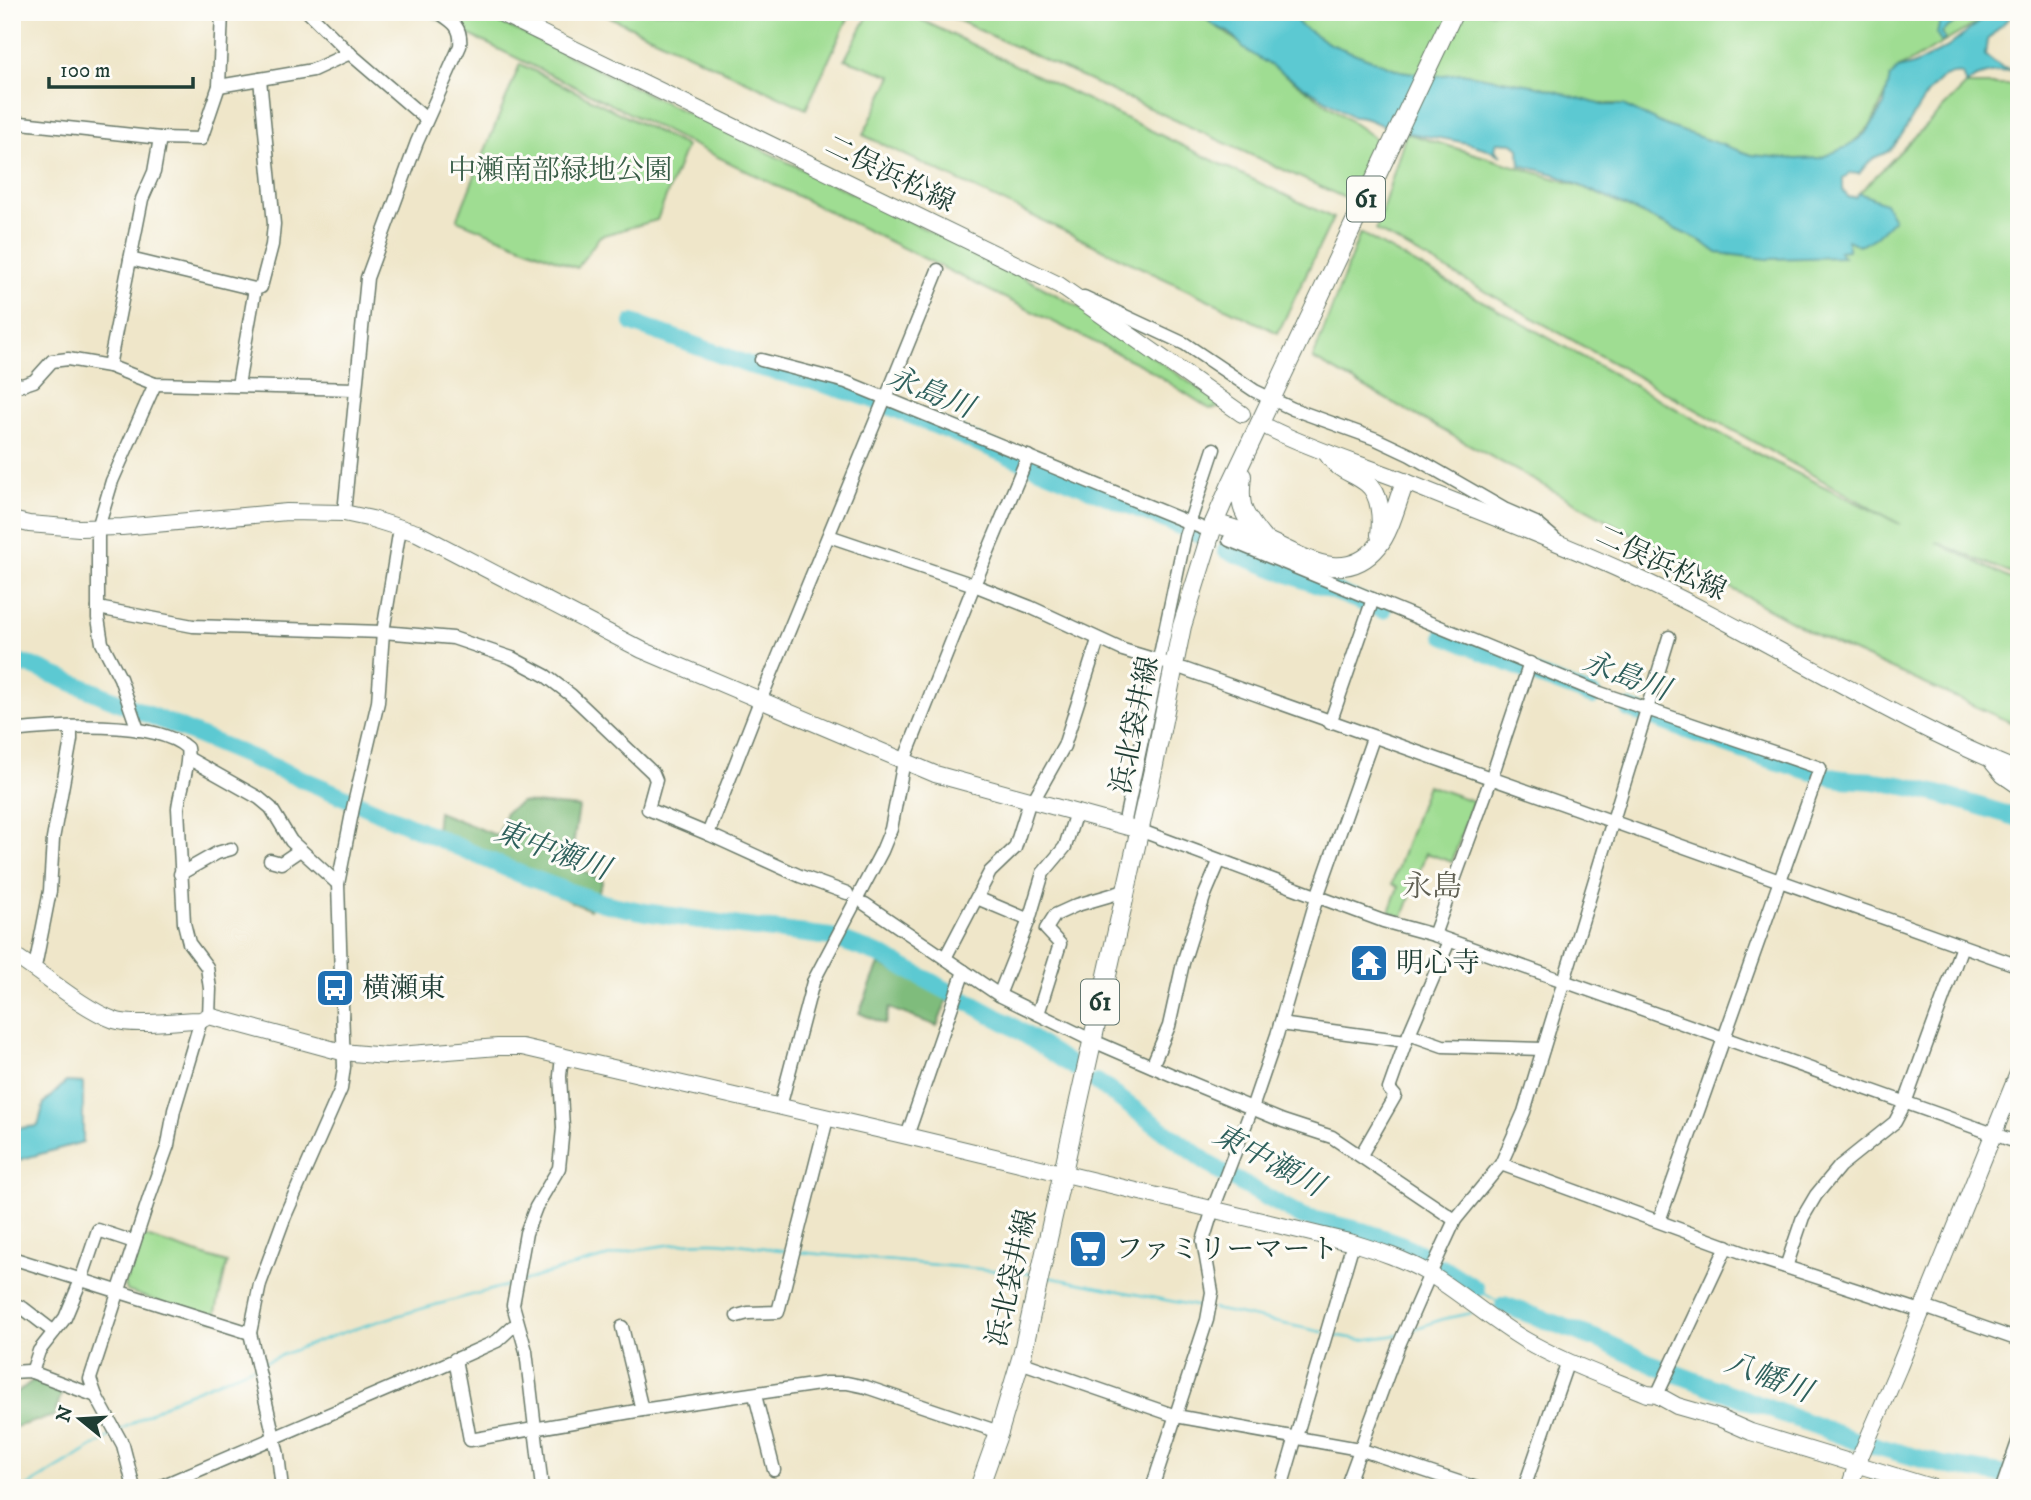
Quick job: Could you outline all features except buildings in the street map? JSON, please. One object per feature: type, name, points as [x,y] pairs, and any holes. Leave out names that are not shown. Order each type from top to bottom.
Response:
[{"type":"main road","name":"浜北袋井線","points":[[979,1488],[1020,1362],[1063,1175],[1125,891],[1131,828],[1182,626],[1196,527],[1253,440],[1454,12]]},
{"type":"main road","points":[[1253,440],[1242,476],[1239,499],[1244,513],[1264,540]]},
{"type":"main road","points":[[1328,454],[1336,466],[1369,484],[1382,520],[1379,545]]},
{"type":"main road","points":[[1196,527],[1264,540],[1315,563],[1338,567],[1364,558],[1379,545],[1405,482]]},
{"type":"street","points":[[12,122],[160,138],[201,139],[219,86],[222,12]]},
{"type":"street","points":[[307,12],[426,119]]},
{"type":"street","points":[[344,513],[367,278],[426,119],[460,46],[460,30],[455,23],[438,12]]},
{"type":"street","name":"二俣浜松線","points":[[498,12],[1070,291],[1242,414]]},
{"type":"street","points":[[219,86],[313,70],[350,53]]},
{"type":"street","points":[[130,259],[255,289],[261,287],[272,245],[274,224],[260,79]]},
{"type":"street","points":[[110,366],[142,199],[153,172],[160,138]]},
{"type":"street","points":[[709,834],[760,701],[938,270]]},
{"type":"street","points":[[238,386],[255,289]]},
{"type":"street","points":[[1070,291],[1185,344],[1255,391],[1275,391],[1293,409],[1376,439],[1410,456],[1504,509],[1536,523],[1552,534],[1559,544]]},
{"type":"street","points":[[13,387],[34,381],[52,361],[60,359],[110,366],[155,384],[355,388]]},
{"type":"street","points":[[761,360],[846,382],[884,401],[979,438],[1026,460],[1196,527]]},
{"type":"street","points":[[138,730],[120,678],[102,643],[98,608],[98,528],[112,481],[155,384]]},
{"type":"street","name":"二俣浜松線","points":[[1269,428],[1328,454],[1559,544],[1674,595],[1989,759],[2019,771]]},
{"type":"street","points":[[1131,828],[1163,662],[1214,449]]},
{"type":"street","points":[[780,1107],[813,982],[891,829],[904,761],[1026,460]]},
{"type":"street","points":[[12,520],[55,527],[98,528],[287,512],[344,513],[417,533],[642,650],[935,774],[1131,828],[1383,921],[1434,935],[2019,1143]]},
{"type":"street","points":[[282,1488],[278,1455],[250,1333],[260,1284],[285,1216],[341,1089],[344,1067],[338,884],[378,702],[383,632],[400,528]]},
{"type":"street","points":[[829,536],[974,584],[1098,640],[1163,662]]},
{"type":"street","points":[[1229,540],[1528,667],[1646,712],[1757,748],[1818,773],[1659,1221]]},
{"type":"street","points":[[1330,723],[1372,602]]},
{"type":"street","points":[[98,608],[193,626],[383,632],[453,638],[512,658],[546,676],[571,695],[653,773],[656,780],[648,809],[800,876],[847,892]]},
{"type":"street","points":[[1346,1488],[1401,1340],[1455,1220],[1501,1164],[1524,1112],[1669,637]]},
{"type":"street","points":[[945,958],[990,872],[1015,848],[1032,800],[1067,738],[1098,640]]},
{"type":"street","points":[[1434,935],[1491,779],[1528,667]]},
{"type":"street","points":[[1184,669],[2019,966]]},
{"type":"street","points":[[12,730],[51,726],[138,730],[181,743],[188,751],[178,808],[180,874],[187,933],[210,979],[205,1018],[174,1110],[168,1145],[90,1379],[96,1396],[121,1441],[134,1488]]},
{"type":"street","points":[[32,967],[36,962],[50,891],[53,839],[71,727]]},
{"type":"street","points":[[1152,1488],[1209,1309],[1212,1292],[1203,1241],[1252,1108],[1317,897],[1373,738]]},
{"type":"street","points":[[188,758],[271,808],[291,841],[338,884]]},
{"type":"street","points":[[1989,759],[2003,775],[2019,786]]},
{"type":"street","points":[[999,995],[1029,920],[1043,873],[1065,847],[1076,812]]},
{"type":"street","points":[[180,874],[217,853],[232,849]]},
{"type":"street","points":[[270,860],[281,863],[300,850]]},
{"type":"street","points":[[1152,1066],[1170,1026],[1183,963],[1204,897],[1219,862]]},
{"type":"street","points":[[1038,1014],[1060,944],[1046,929],[1055,915],[1077,905],[1125,891]]},
{"type":"street","points":[[977,898],[1029,920]]},
{"type":"street","points":[[865,904],[999,995],[1091,1040],[1252,1108],[1332,1137],[1455,1220]]},
{"type":"street","points":[[1361,1156],[1395,1097],[1389,1089],[1449,941]]},
{"type":"street","points":[[1786,1267],[1803,1217],[1816,1195],[1840,1166],[1895,1122],[1905,1103],[1962,946]]},
{"type":"street","points":[[12,954],[78,1000],[114,1020],[141,1023],[205,1018],[342,1052],[386,1056],[522,1047],[1353,1242],[1390,1255],[1430,1274],[1525,1340],[1568,1361],[1647,1394],[1657,1395],[1677,1406],[1718,1418],[1751,1432],[1860,1458],[1934,1488]]},
{"type":"street","points":[[906,1136],[964,971]]},
{"type":"street","points":[[1280,1024],[1408,1037],[1443,1046],[1543,1049]]},
{"type":"street","points":[[542,1488],[526,1351],[513,1306],[526,1233],[536,1207],[559,1168],[563,1128],[560,1076],[562,1056]]},
{"type":"street","points":[[1849,1488],[2019,1071]]},
{"type":"street","points":[[737,1316],[778,1312],[827,1119]]},
{"type":"street","points":[[1501,1164],[1786,1267],[1921,1311],[1930,1308],[2019,1340]]},
{"type":"street","points":[[32,1372],[39,1351],[65,1318],[98,1230],[134,1242]]},
{"type":"street","points":[[1281,1488],[1353,1242]]},
{"type":"street","points":[[1657,1395],[1727,1246]]},
{"type":"street","points":[[12,1258],[250,1333]]},
{"type":"street","points":[[12,1303],[23,1308],[54,1332]]},
{"type":"street","points":[[157,1488],[497,1341],[518,1325]]},
{"type":"street","points":[[622,1327],[642,1410]]},
{"type":"street","points":[[455,1359],[470,1440],[642,1410],[826,1383],[866,1387],[999,1432]]},
{"type":"street","points":[[1524,1488],[1568,1361]]},
{"type":"street","points":[[1020,1362],[1176,1416],[1359,1449],[1476,1488]]},
{"type":"street","points":[[12,1372],[32,1372],[96,1396]]},
{"type":"street","points":[[755,1395],[774,1470]]},
{"type":"street","points":[[2002,1487],[2019,1439]]},
{"type":"green space","points":[[423,12],[479,12],[1016,273],[1088,312],[1225,407],[1210,409],[1143,366]]},
{"type":"green space","points":[[599,12],[851,12],[806,109]]},
{"type":"green space","points":[[870,12],[905,12],[1333,218],[1278,333],[863,135],[892,76],[845,59]]},
{"type":"green space","points":[[940,12],[1196,12],[1376,139],[1349,200]]},
{"type":"green space","points":[[1277,12],[1970,12],[1982,20],[1898,69],[1871,125],[1829,167],[1705,161],[1616,104],[1448,104],[1315,51]]},
{"type":"green space","name":"中瀬南部緑地公園","points":[[520,64],[686,146],[657,220],[600,236],[577,268],[457,220]]},
{"type":"green space","points":[[1966,85],[2019,85],[2019,577],[1936,542],[2019,583],[2019,726],[1820,637],[1313,359],[1360,233],[1750,450],[1900,524],[1376,230],[1406,133],[1583,187],[1731,255],[1893,219],[1859,193]]},
{"type":"green space","points":[[1427,785],[1473,801],[1452,862],[1426,853],[1403,917],[1389,912],[1398,887],[1392,884]]},
{"type":"green space","points":[[521,802],[579,807],[570,865],[603,881],[590,910],[435,843],[438,812],[498,836],[506,812]]},
{"type":"green space","points":[[879,964],[948,997],[937,1026],[889,1008],[885,1024],[859,1013]]},
{"type":"green space","points":[[140,1235],[227,1263],[214,1321],[127,1291],[124,1286]]},
{"type":"green space","points":[[35,1379],[63,1389],[54,1416],[12,1428],[12,1396]]},
{"type":"water","points":[[1223,12],[1290,12],[1300,25],[1330,44],[1401,71],[1435,76],[1461,73],[1538,86],[1602,105],[1623,105],[1667,126],[1752,155],[1796,159],[1820,158],[1849,146],[1867,132],[1884,105],[1890,77],[1898,69],[1913,65],[1948,47],[1982,20],[1976,13],[1963,16],[1942,32],[1945,39],[1941,42],[1937,34],[1942,12],[2015,12],[1987,40],[1985,55],[2002,68],[2014,70],[1981,76],[1966,85],[1962,74],[1950,75],[1939,81],[1889,151],[1872,160],[1859,174],[1851,173],[1843,178],[1843,191],[1849,198],[1856,197],[1859,193],[1885,203],[1894,219],[1874,238],[1858,245],[1848,240],[1848,250],[1839,251],[1844,257],[1767,259],[1717,253],[1701,241],[1554,174],[1520,165],[1519,148],[1513,143],[1497,142],[1495,150],[1501,156],[1462,142],[1402,132],[1367,119],[1353,117],[1246,50],[1230,33],[1213,25],[1204,16],[1227,17]]},
{"type":"water","points":[[66,1082],[83,1083],[83,1142],[12,1162],[12,1129],[38,1126],[44,1103]]},
{"type":"waterway","name":"永島川","points":[[633,323],[749,365],[869,398],[1199,534]]},
{"type":"waterway","name":"永島川","points":[[1226,550],[1383,610]]},
{"type":"waterway","name":"永島川","points":[[1444,635],[1593,696]]},
{"type":"waterway","name":"東中瀬川","points":[[12,662],[32,666],[66,680],[520,874],[564,890],[603,903],[645,912],[831,937],[881,955],[1009,1024],[1074,1067]]},
{"type":"waterway","name":"永島川","points":[[1629,709],[1806,770],[1837,778],[1911,787],[2019,818]]},
{"type":"waterway","name":"東中瀬川","points":[[1097,1082],[1219,1171],[1303,1217],[1366,1232],[1429,1258]]},
{"type":"waterway","points":[[523,1281],[616,1255],[687,1243],[721,1242],[791,1251]]},
{"type":"waterway","points":[[797,1252],[1034,1274]]},
{"type":"waterway","name":"東中瀬川","points":[[1442,1267],[1476,1289]]},
{"type":"waterway","points":[[1048,1277],[1206,1308]]},
{"type":"waterway","points":[[263,1363],[355,1329],[513,1284]]},
{"type":"waterway","points":[[1476,1289],[1504,1305],[1488,1309]]},
{"type":"waterway","name":"八幡川","points":[[1504,1305],[1600,1340],[1658,1367],[1851,1439],[1943,1465],[2019,1477]]},
{"type":"waterway","points":[[1213,1309],[1323,1332]]},
{"type":"waterway","points":[[1411,1330],[1472,1313]]},
{"type":"waterway","points":[[1329,1334],[1362,1340],[1398,1335]]},
{"type":"waterway","points":[[120,1430],[179,1397],[253,1367]]},
{"type":"waterway","points":[[25,1488],[112,1435]]},
{"type":"place","name":"明心寺","points":[[1369,963]]},
{"type":"place","name":"横瀬東","points":[[335,988]]},
{"type":"place","name":"ファミリーマート","points":[[1088,1249]]},
{"type":"district","name":"永島","points":[[1432,887]]}]
